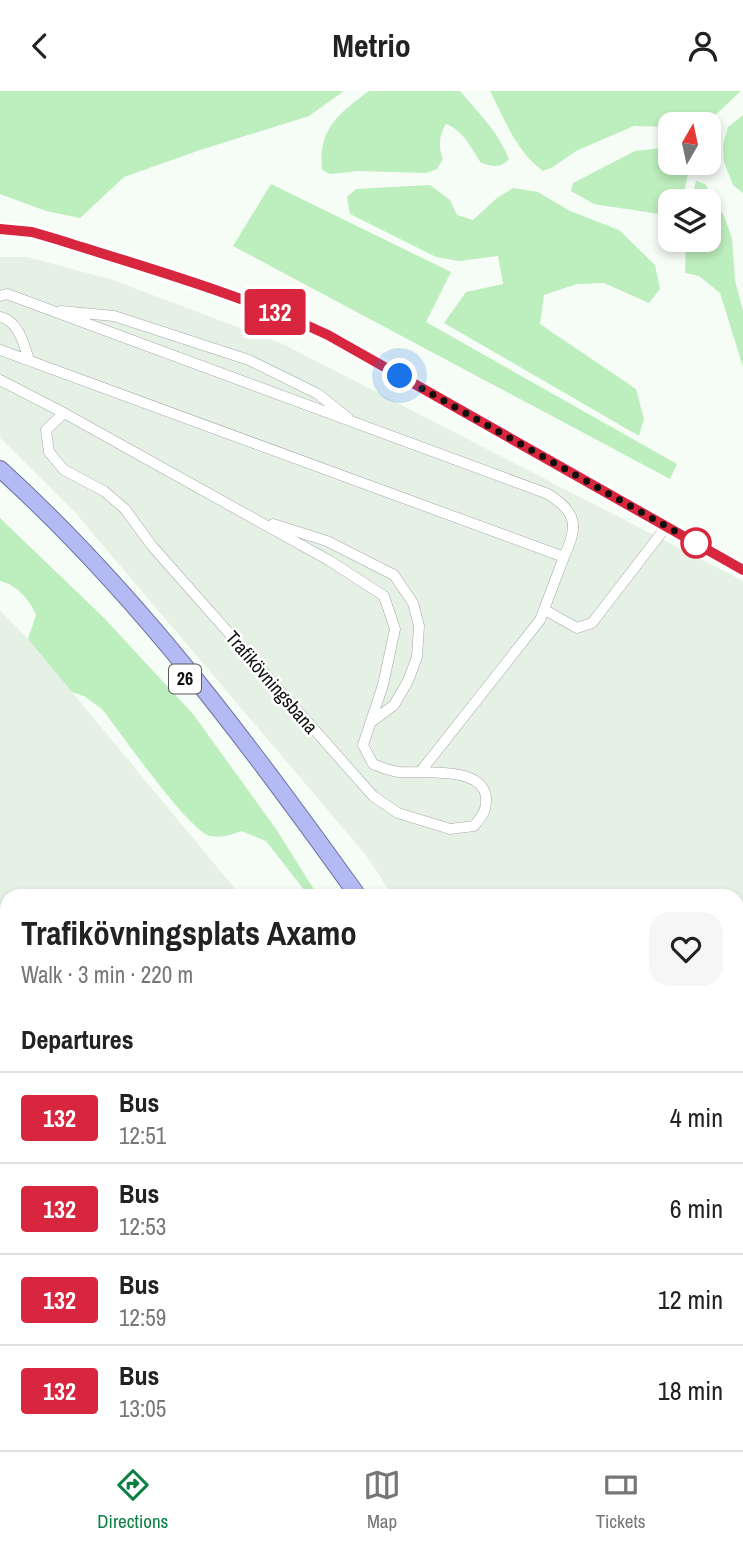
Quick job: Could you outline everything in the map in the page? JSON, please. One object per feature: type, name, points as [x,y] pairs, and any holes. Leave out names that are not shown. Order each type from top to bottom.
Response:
[{"type":"highway","name":"26","points":[[0,469],[90,559],[166,643],[237,730],[353,889]]},
{"type":"highway","name":"26","points":[[0,480],[85,565],[169,659],[231,734],[341,889]]},
{"type":"street","points":[[0,229],[32,232],[248,301],[328,335],[743,570]]},
{"type":"street","points":[[0,296],[7,294],[548,494],[565,505],[574,519],[573,538],[540,620],[421,771]]},
{"type":"street","points":[[46,309],[114,316],[249,360],[318,394],[354,423]]},
{"type":"street","points":[[0,317],[6,318],[17,329],[29,360]]},
{"type":"street","points":[[0,350],[564,557]]},
{"type":"street","name":"Trafikövningsbana","points":[[0,380],[64,413],[330,561],[384,597],[395,629],[383,685],[362,745],[373,764],[397,772],[421,771],[466,776],[482,786],[486,795],[485,813],[474,826],[450,829],[398,813],[373,796],[152,546],[125,509],[104,491],[64,470],[49,452],[46,430],[64,413]]},
{"type":"street","name":"Trafikövningsbana","points":[[251,517],[327,541],[394,575],[413,603],[419,626],[417,657],[408,681],[394,705],[370,724]]},
{"type":"street","points":[[545,610],[577,628],[592,623],[666,527]]},
{"type":"shaded area","points":[[0,257],[27,257],[110,279],[285,345],[743,581],[743,889],[388,889],[365,854],[72,509],[0,438]]},
{"type":"shaded area","points":[[0,610],[28,639],[235,889],[0,889]]},
{"type":"green space","points":[[0,91],[344,91],[309,116],[124,177],[80,218],[46,211],[0,194]]},
{"type":"green space","points":[[369,91],[460,91],[494,132],[509,159],[492,166],[481,163],[462,135],[446,124],[440,141],[443,159],[437,169],[426,173],[359,171],[330,174],[322,170],[323,144],[332,124]]},
{"type":"green space","points":[[490,91],[741,91],[719,112],[658,112],[658,127],[634,126],[576,151],[543,171],[525,154]]},
{"type":"green space","points":[[743,115],[743,193],[733,185],[724,162],[723,145],[728,127]]},
{"type":"green space","points":[[658,149],[658,175],[688,175],[685,189],[658,189],[658,214],[594,204],[571,191],[573,183],[635,151]]},
{"type":"green space","points":[[696,181],[705,184],[708,189],[694,189]]},
{"type":"green space","points":[[271,184],[451,272],[426,322],[677,464],[670,479],[233,246]]},
{"type":"green space","points":[[430,185],[450,200],[457,215],[473,220],[497,198],[513,188],[538,192],[570,211],[619,230],[655,265],[660,289],[649,303],[604,283],[577,284],[544,295],[540,324],[636,389],[644,419],[639,436],[444,323],[466,292],[503,284],[498,256],[459,261],[436,257],[350,214],[347,197],[356,189]]},
{"type":"green space","points":[[721,211],[732,238],[735,280],[743,311],[743,367],[720,293],[699,276],[685,273],[686,252],[721,252]]},
{"type":"green space","points":[[0,518],[104,618],[193,714],[276,829],[314,889],[303,889],[266,841],[241,831],[218,837],[200,830],[171,800],[102,709],[84,696],[72,692],[28,639],[36,615],[22,594],[0,581]]},
{"type":"bus line","name":"132","points":[[0,229],[32,232],[248,301],[328,335],[743,570]]},
{"type":"route","points":[[400,376],[696,543]]}]
